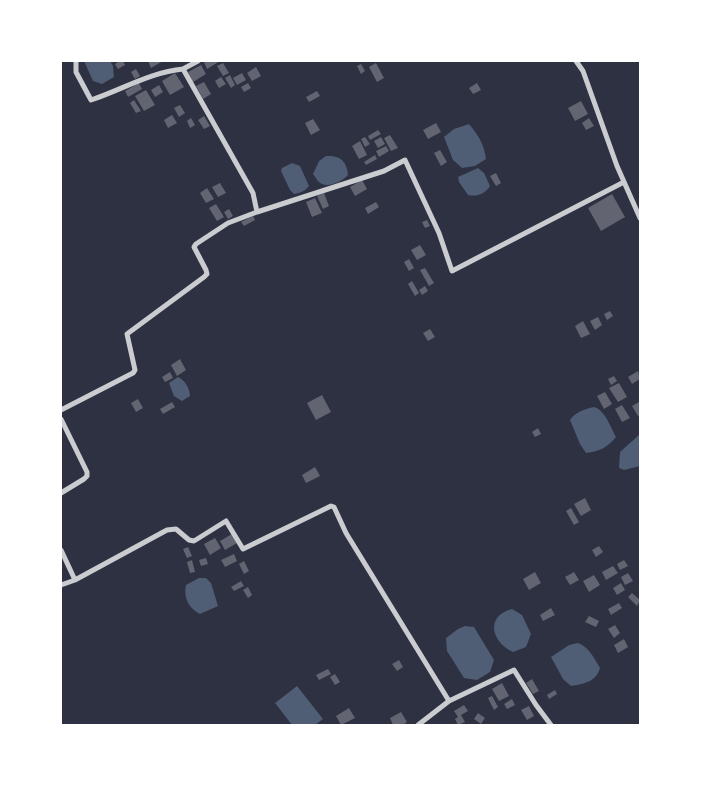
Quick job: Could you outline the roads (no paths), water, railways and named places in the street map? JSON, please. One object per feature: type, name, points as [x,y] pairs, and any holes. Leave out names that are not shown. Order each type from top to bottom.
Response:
[{"type":"street","points":[[76,61],[76,72],[91,100],[166,71],[183,69],[198,61]]},
{"type":"street","points":[[576,61],[583,71],[598,115],[640,218]]},
{"type":"street","points":[[183,69],[253,193],[258,212]]},
{"type":"street","points":[[61,410],[133,373],[135,370],[127,334],[207,274],[194,247],[228,223],[384,171],[405,160],[439,233],[452,270],[624,182]]},
{"type":"street","points":[[61,419],[87,472],[87,476],[61,492]]},
{"type":"street","points":[[61,585],[75,580],[173,528],[191,541],[226,521],[243,549],[331,506],[334,507],[346,533],[449,701]]},
{"type":"street","points":[[61,550],[75,580]]},
{"type":"street","points":[[418,725],[449,701],[514,670],[551,725]]},
{"type":"water","points":[[84,61],[110,61],[113,66],[114,77],[102,84],[93,81]]},
{"type":"water","points":[[469,124],[480,140],[486,159],[475,166],[462,168],[453,160],[444,137],[454,129]]},
{"type":"water","points":[[326,156],[342,160],[348,175],[342,180],[329,185],[321,184],[313,174],[319,161]]},
{"type":"water","points":[[292,163],[300,166],[309,186],[303,192],[294,194],[290,190],[281,171],[282,168]]},
{"type":"water","points":[[478,168],[484,173],[490,186],[481,194],[475,196],[468,195],[459,182],[458,177]]},
{"type":"water","points":[[178,377],[185,382],[190,393],[190,396],[182,401],[174,396],[169,383]]},
{"type":"water","points":[[594,407],[604,415],[616,437],[603,448],[586,453],[570,420],[577,413]]},
{"type":"water","points":[[640,434],[640,466],[624,470],[619,468],[620,452]]},
{"type":"water","points":[[199,578],[206,578],[211,583],[218,606],[200,614],[190,606],[185,594],[186,585]]},
{"type":"water","points":[[512,609],[522,615],[531,634],[526,647],[513,652],[500,642],[494,629],[498,617],[503,612]]},
{"type":"water","points":[[465,626],[474,627],[494,660],[490,672],[477,680],[464,678],[447,651],[446,638]]},
{"type":"water","points":[[578,643],[588,650],[600,668],[592,679],[585,683],[571,686],[563,679],[551,657],[569,645]]},
{"type":"water","points":[[297,686],[323,719],[315,725],[292,725],[275,703]]}]
